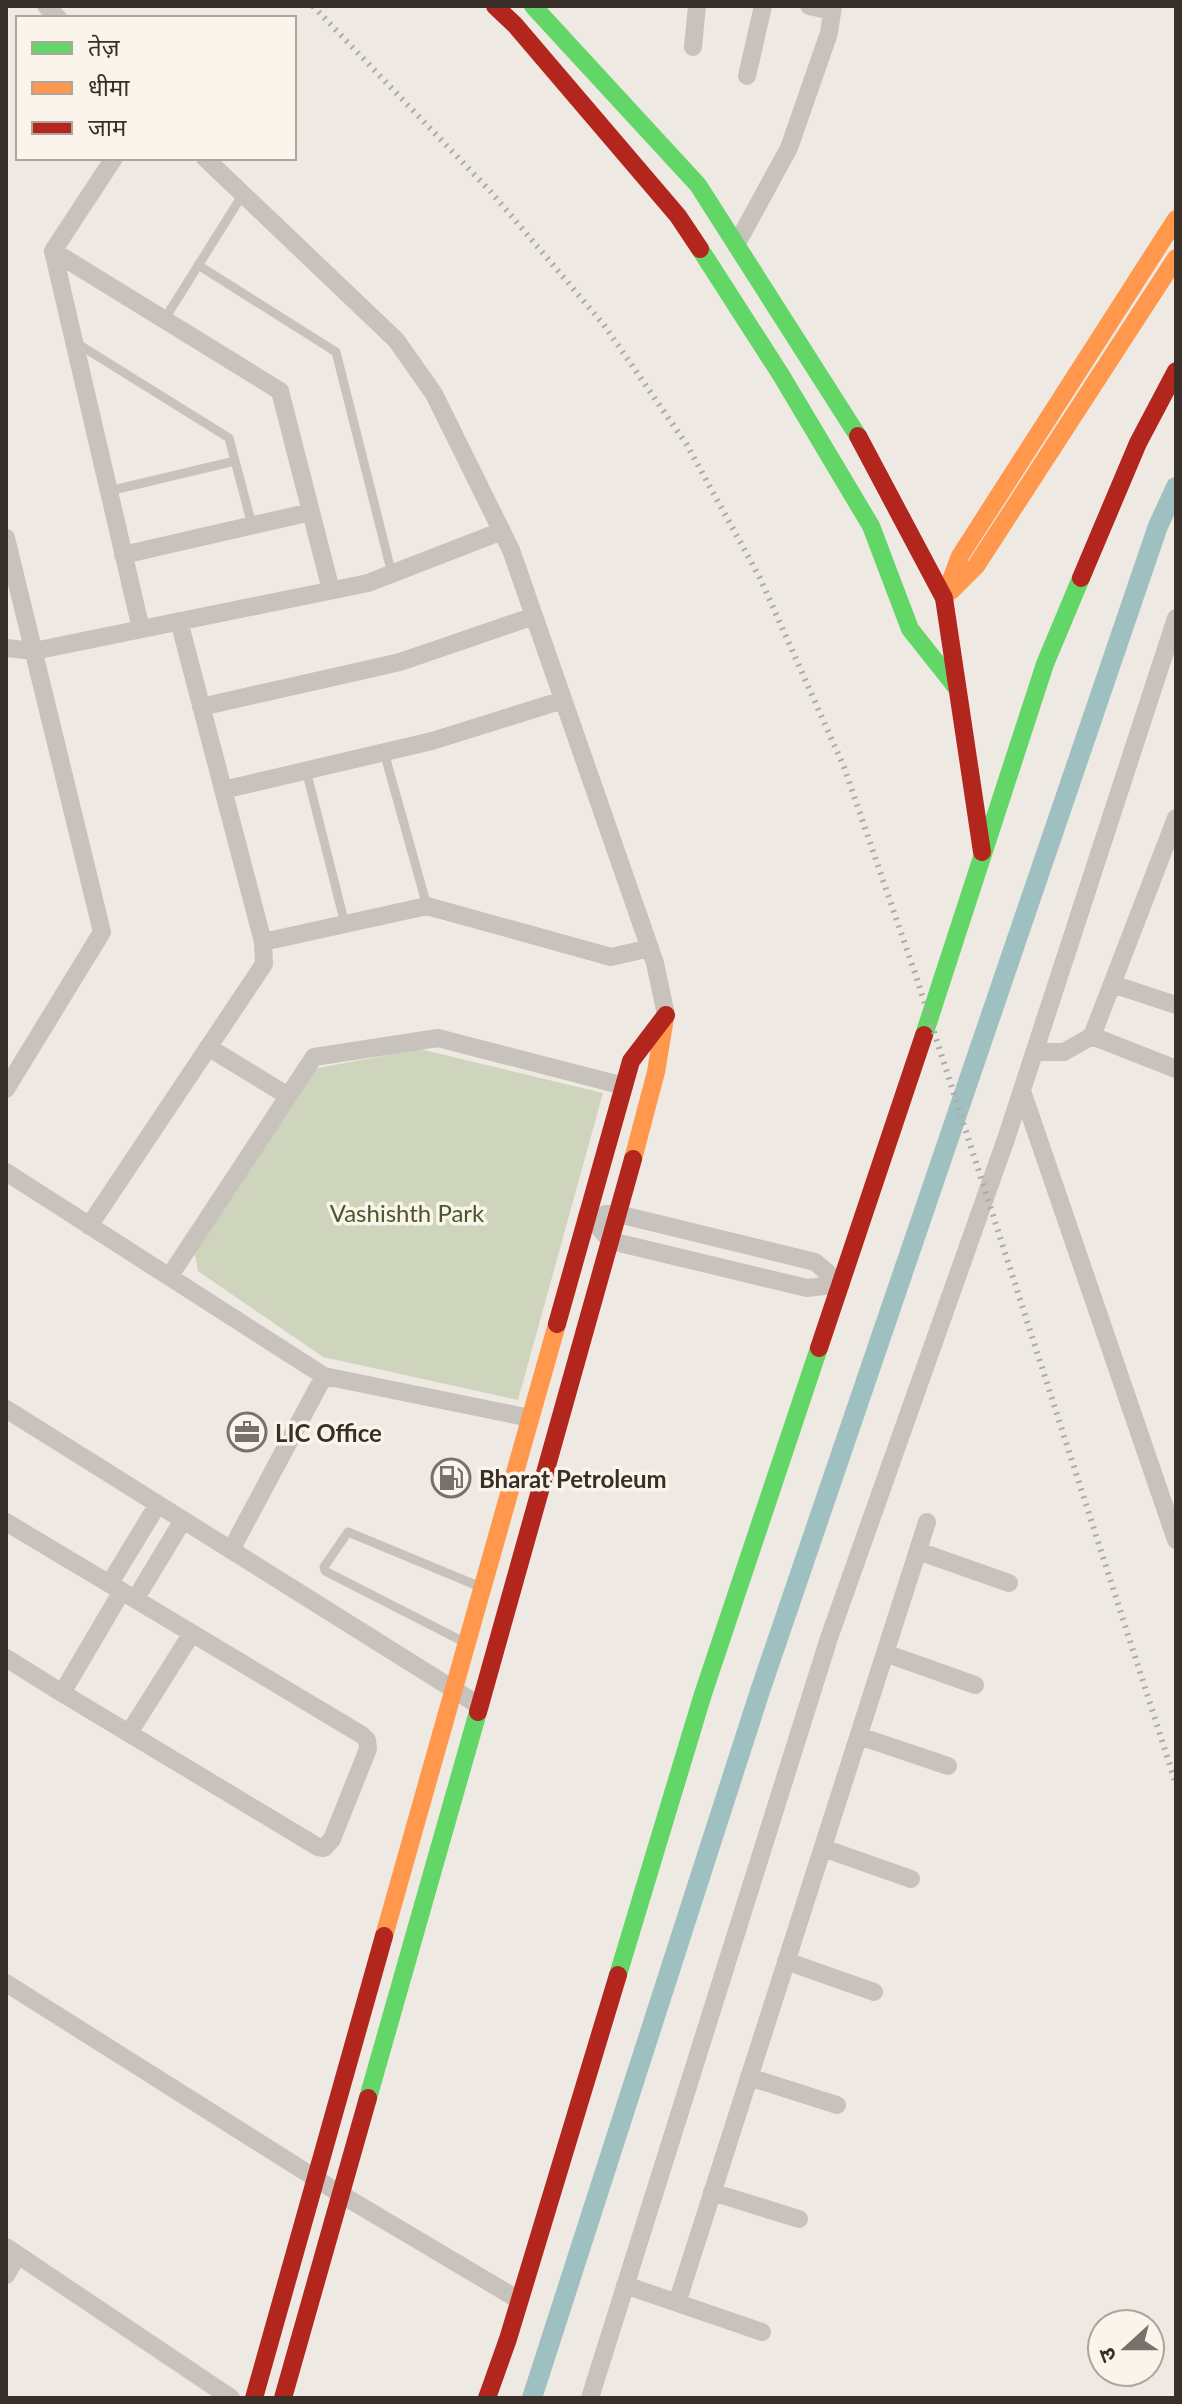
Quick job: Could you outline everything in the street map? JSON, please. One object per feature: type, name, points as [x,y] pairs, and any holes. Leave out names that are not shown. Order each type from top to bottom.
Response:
[{"type":"street","points":[[495,6],[515,25],[678,216],[781,375],[871,526],[910,629],[958,689]]},
{"type":"street","points":[[693,47],[697,6]]},
{"type":"street","points":[[747,76],[763,6]]},
{"type":"street","points":[[736,245],[789,148],[829,33],[833,8],[809,6]]},
{"type":"street","points":[[537,8],[698,185],[871,456],[944,598],[982,857]]},
{"type":"street","points":[[113,160],[53,251],[141,629]]},
{"type":"street","points":[[207,160],[396,340],[434,394],[502,531],[534,616],[650,948],[666,1015],[656,1072],[611,1241],[283,2398]]},
{"type":"street","points":[[944,598],[960,556],[1176,219]]},
{"type":"street","points":[[53,251],[280,391],[331,590]]},
{"type":"street","points":[[944,598],[976,566],[1176,258]]},
{"type":"street","points":[[487,2398],[703,1694],[1045,664],[1138,443],[1176,371]]},
{"type":"street","points":[[123,555],[311,512]]},
{"type":"street","points":[[6,648],[34,651],[368,583],[502,531]]},
{"type":"street","points":[[6,538],[102,932],[6,1089]]},
{"type":"street","points":[[201,707],[400,662],[534,616]]},
{"type":"street","points":[[590,2398],[829,1638],[1022,1091],[1176,618]]},
{"type":"street","points":[[89,1226],[264,964],[263,942],[179,621]]},
{"type":"street","points":[[223,790],[432,741],[563,700]]},
{"type":"street","points":[[1035,1052],[1064,1052],[1092,1036],[1176,818]]},
{"type":"street","points":[[1158,866],[1176,874]]},
{"type":"street","points":[[263,942],[427,906],[611,957],[650,948]]},
{"type":"street","points":[[1112,984],[1176,1005]]},
{"type":"street","points":[[254,2398],[631,1061],[666,1015]]},
{"type":"street","points":[[1092,1036],[1176,1069]]},
{"type":"street","points":[[169,1277],[314,1057],[438,1038],[624,1086]]},
{"type":"street","points":[[208,1047],[288,1096]]},
{"type":"street","points":[[1022,1091],[1176,1540]]},
{"type":"street","points":[[6,1172],[324,1376],[530,1418]]},
{"type":"street","points":[[587,1215],[618,1214],[815,1262],[841,1284]]},
{"type":"street","points":[[587,1215],[611,1241],[807,1288],[841,1284]]},
{"type":"street","points":[[231,1550],[324,1376]]},
{"type":"street","points":[[6,1409],[480,1706]]},
{"type":"street","points":[[62,1693],[123,1591],[158,1504]]},
{"type":"street","points":[[123,1591],[183,1520]]},
{"type":"street","points":[[6,1522],[367,1740],[368,1749],[332,1839],[324,1848],[318,1847],[6,1658]]},
{"type":"street","points":[[677,2303],[927,1522]]},
{"type":"street","points":[[918,1551],[1009,1583]]},
{"type":"street","points":[[129,1733],[192,1633]]},
{"type":"street","points":[[885,1653],[975,1685]]},
{"type":"street","points":[[859,1736],[948,1766]]},
{"type":"street","points":[[823,1848],[911,1879]]},
{"type":"street","points":[[786,1961],[874,1992]]},
{"type":"street","points":[[6,1983],[342,2195],[519,2300]]},
{"type":"street","points":[[749,2077],[837,2105]]},
{"type":"street","points":[[712,2192],[799,2219]]},
{"type":"street","points":[[6,2275],[12,2251],[231,2398]]},
{"type":"street","points":[[625,2285],[762,2332]]},
{"type":"lane","points":[[164,320],[243,194]]},
{"type":"lane","points":[[198,265],[336,352],[392,574]]},
{"type":"lane","points":[[74,342],[229,438],[252,525]]},
{"type":"lane","points":[[109,491],[235,461]]},
{"type":"lane","points":[[384,752],[427,906]]},
{"type":"lane","points":[[306,770],[345,924]]},
{"type":"lane","points":[[467,1644],[325,1571],[324,1567],[348,1532],[483,1588]]},
{"type":"green space","name":"Vashishth Park","points":[[420,1049],[603,1093],[518,1400],[323,1357],[198,1271],[194,1250],[313,1069]]},
{"type":"waterway","points":[[532,2398],[760,1691],[1158,526],[1176,487]]},
{"type":"railway","points":[[313,6],[491,192],[604,325],[687,445],[760,578],[844,767],[916,976],[1176,1784]]},
{"type":"traffic: fast","points":[[533,6],[698,185],[858,436]]},
{"type":"traffic: fast","points":[[700,249],[781,375],[871,526],[910,629],[956,687]]},
{"type":"traffic: fast","points":[[924,1035],[1045,664],[1081,578]]},
{"type":"traffic: fast","points":[[618,1975],[703,1694],[819,1348]]},
{"type":"traffic: fast","points":[[368,2098],[478,1712]]},
{"type":"traffic: slow","points":[[944,598],[960,556],[1176,219]]},
{"type":"traffic: slow","points":[[951,591],[976,566],[1176,258]]},
{"type":"traffic: slow","points":[[633,1159],[656,1072],[665,1018]]},
{"type":"traffic: slow","points":[[384,1936],[557,1324]]},
{"type":"traffic: jam","points":[[495,6],[515,25],[678,216],[700,249]]},
{"type":"traffic: jam","points":[[1081,578],[1138,443],[1176,371]]},
{"type":"traffic: jam","points":[[858,436],[944,598],[982,852]]},
{"type":"traffic: jam","points":[[557,1324],[631,1061],[666,1015]]},
{"type":"traffic: jam","points":[[819,1348],[924,1035]]},
{"type":"traffic: jam","points":[[478,1712],[633,1159]]},
{"type":"traffic: jam","points":[[254,2398],[384,1936]]},
{"type":"traffic: jam","points":[[487,2398],[508,2339],[618,1975]]},
{"type":"traffic: jam","points":[[283,2398],[368,2098]]},
{"type":"place","name":"LIC Office","points":[[247,1432]]},
{"type":"place","name":"Bharat Petroleum","points":[[451,1478]]}]
